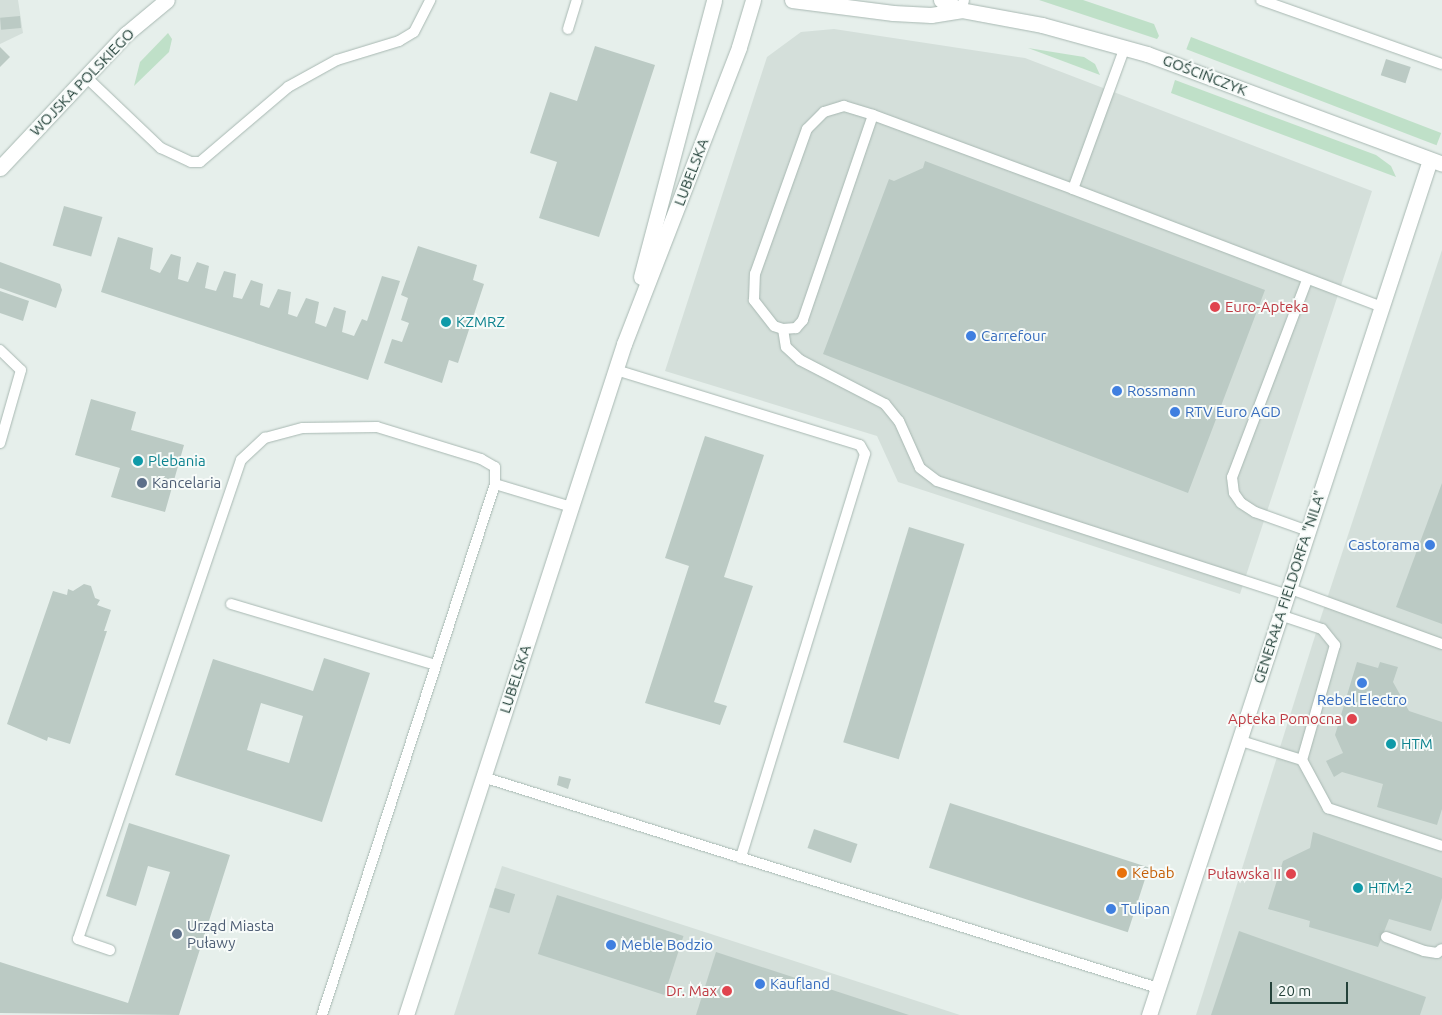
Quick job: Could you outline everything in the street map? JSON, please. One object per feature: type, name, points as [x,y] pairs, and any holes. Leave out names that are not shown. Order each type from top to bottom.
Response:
[{"type":"street","name":"WOJSKA POLSKIEGO","points":[[0,168],[126,34],[167,0]]},
{"type":"street","name":"LUBELSKA","points":[[406,1015],[624,344],[714,0]]},
{"type":"street","name":"LUBELSKA","points":[[624,344],[739,47],[753,0]]},
{"type":"street","name":"GOŚCIŃCZYK","points":[[792,0],[893,13],[931,15],[963,5]]},
{"type":"street","name":"GOŚCIŃCZYK","points":[[940,0],[1125,47],[1436,162]]},
{"type":"street","name":"GENERAŁA FIELDORFA \"NILA\"","points":[[1149,1015],[1382,307],[1436,162]]},
{"type":"lane","points":[[85,76],[161,148],[192,162],[200,162],[288,87],[337,60],[399,41],[414,32],[430,0]]},
{"type":"lane","points":[[568,29],[577,0]]},
{"type":"lane","points":[[1260,0],[1442,64]]},
{"type":"lane","points":[[1073,189],[1125,47]]},
{"type":"lane","points":[[873,115],[802,320],[796,328],[783,329],[766,319],[754,300],[755,274],[807,129],[824,112],[844,106],[873,115],[1073,189],[1307,280],[1382,307]]},
{"type":"lane","points":[[1307,280],[1232,477],[1234,493],[1241,503],[1255,512],[1308,531]]},
{"type":"lane","points":[[783,329],[786,347],[800,360],[885,404],[899,421],[920,468],[937,481],[1287,592],[1442,644]]},
{"type":"lane","points":[[0,350],[21,370],[0,443]]},
{"type":"lane","points":[[616,370],[860,445],[865,454],[741,858]]},
{"type":"lane","points":[[110,950],[78,939],[241,460],[265,438],[303,428],[377,427],[481,459],[495,467],[495,484],[322,1015]]},
{"type":"lane","points":[[495,484],[571,507]]},
{"type":"lane","points":[[231,604],[435,665]]},
{"type":"lane","points":[[1280,614],[1322,629],[1335,645],[1302,760]]},
{"type":"lane","points":[[1238,740],[1302,760],[1328,808],[1442,846]]},
{"type":"lane","points":[[484,777],[1158,988]]},
{"type":"lane","points":[[1386,937],[1424,951],[1437,953],[1442,949]]},
{"type":"shaded area","points":[[0,0],[18,0],[23,33],[0,44]]},
{"type":"shaded area","points":[[834,29],[1025,58],[1372,191],[1240,594],[898,482],[877,436],[665,371],[767,57],[801,32]]},
{"type":"shaded area","points":[[1442,250],[1442,1015],[1196,1015],[1320,620]]},
{"type":"shaded area","points":[[502,866],[960,1015],[454,1015]]},
{"type":"green space","points":[[1039,0],[1083,0],[1154,24],[1159,36],[1157,39]]},
{"type":"green space","points":[[168,33],[172,39],[169,52],[134,86],[140,62]]},
{"type":"green space","points":[[1191,37],[1441,133],[1437,145],[1186,49]]},
{"type":"green space","points":[[1028,48],[1084,57],[1095,64],[1100,75]]},
{"type":"green space","points":[[1175,80],[1376,155],[1391,166],[1396,177],[1171,93]]},
{"type":"building","points":[[20,16],[21,28],[1,30],[0,18]]},
{"type":"building","points":[[595,46],[655,65],[599,237],[539,218],[557,162],[530,153],[550,92],[577,101]]},
{"type":"building","points":[[0,47],[10,57],[0,67]]},
{"type":"building","points":[[1386,59],[1411,67],[1405,83],[1381,75]]},
{"type":"building","points":[[925,161],[1265,290],[1188,493],[823,354],[889,179],[894,181],[923,168]]},
{"type":"building","points":[[64,206],[102,217],[91,256],[53,245]]},
{"type":"building","points":[[118,237],[153,248],[150,269],[160,273],[171,254],[181,257],[178,279],[188,282],[197,262],[209,266],[205,288],[216,291],[224,271],[236,274],[233,297],[242,299],[251,280],[263,284],[260,305],[269,308],[278,289],[291,292],[288,314],[297,317],[306,298],[319,302],[315,323],[326,327],[334,307],[346,311],[342,332],[354,336],[362,319],[367,321],[382,276],[400,281],[368,380],[101,292]]},
{"type":"building","points":[[418,246],[477,265],[473,280],[484,284],[458,363],[449,360],[442,383],[384,363],[392,339],[402,342],[409,323],[401,320],[408,298],[401,295]]},
{"type":"building","points":[[0,262],[60,284],[62,290],[56,308],[0,288]]},
{"type":"building","points":[[0,291],[29,301],[23,321],[0,313]]},
{"type":"building","name":"Plebania","points":[[91,399],[136,412],[131,430],[184,445],[165,512],[111,497],[120,468],[75,455]]},
{"type":"building","points":[[705,436],[764,455],[724,577],[753,586],[714,702],[727,706],[720,725],[645,703],[689,566],[665,558]]},
{"type":"building","name":"Castorama","points":[[1442,483],[1442,624],[1396,607]]},
{"type":"building","points":[[909,527],[964,544],[899,759],[843,742]]},
{"type":"building","points":[[84,584],[91,586],[95,598],[100,600],[97,605],[111,610],[104,631],[107,631],[70,744],[48,737],[47,741],[7,724],[53,591],[67,595],[68,589],[73,591]]},
{"type":"building","points":[[324,658],[370,673],[322,822],[175,775],[213,659],[313,691]],"holes":[[[261,703],[303,716],[289,763],[247,750]]]},
{"type":"building","name":"HTM","points":[[1357,662],[1378,668],[1380,662],[1398,667],[1393,682],[1409,711],[1442,722],[1442,809],[1437,825],[1377,807],[1383,784],[1342,772],[1334,777],[1326,761],[1343,753],[1335,735]]},
{"type":"building","points":[[559,776],[571,779],[568,789],[557,785]]},
{"type":"building","points":[[950,803],[1149,868],[1128,932],[929,868]]},
{"type":"building","name":"Urząd Miasta Puławy","points":[[129,823],[230,855],[179,1015],[0,1013],[0,962],[128,1003],[170,872],[148,866],[136,906],[106,896]]},
{"type":"building","points":[[814,829],[857,844],[851,863],[807,848]]},
{"type":"building","name":"HTM-2","points":[[1313,832],[1442,878],[1442,898],[1431,931],[1389,919],[1378,947],[1309,927],[1310,921],[1268,909],[1283,861],[1310,848]]},
{"type":"building","points":[[495,888],[515,894],[509,913],[489,907]]},
{"type":"building","name":"Meble Bodzio","points":[[557,895],[683,936],[664,995],[538,954]]},
{"type":"building","points":[[1239,931],[1426,997],[1420,1015],[1211,1015]]},
{"type":"building","name":"Kaufland","points":[[716,952],[909,1015],[696,1015]]},
{"type":"place","name":"Euro-Apteka","points":[[1215,307]]},
{"type":"place","name":"KZMRZ","points":[[446,322]]},
{"type":"place","name":"Carrefour","points":[[971,336]]},
{"type":"place","name":"Rossmann","points":[[1117,391]]},
{"type":"place","name":"RTV Euro AGD","points":[[1175,412]]},
{"type":"place","name":"Plebania","points":[[138,461]]},
{"type":"place","name":"Kancelaria","points":[[142,483]]},
{"type":"place","name":"Castorama","points":[[1430,545]]},
{"type":"place","name":"Rebel Electro","points":[[1362,683]]},
{"type":"place","name":"Apteka Pomocna","points":[[1352,719]]},
{"type":"place","name":"HTM","points":[[1391,744]]},
{"type":"place","name":"Kebab","points":[[1122,873]]},
{"type":"place","name":"Puławska II","points":[[1291,874]]},
{"type":"place","name":"HTM-2","points":[[1358,888]]},
{"type":"place","name":"Tulipan","points":[[1111,909]]},
{"type":"place","name":"Urząd Miasta Puławy","points":[[177,934]]},
{"type":"place","name":"Meble Bodzio","points":[[611,945]]},
{"type":"place","name":"Kaufland","points":[[760,984]]},
{"type":"place","name":"Dr. Max","points":[[727,991]]}]
